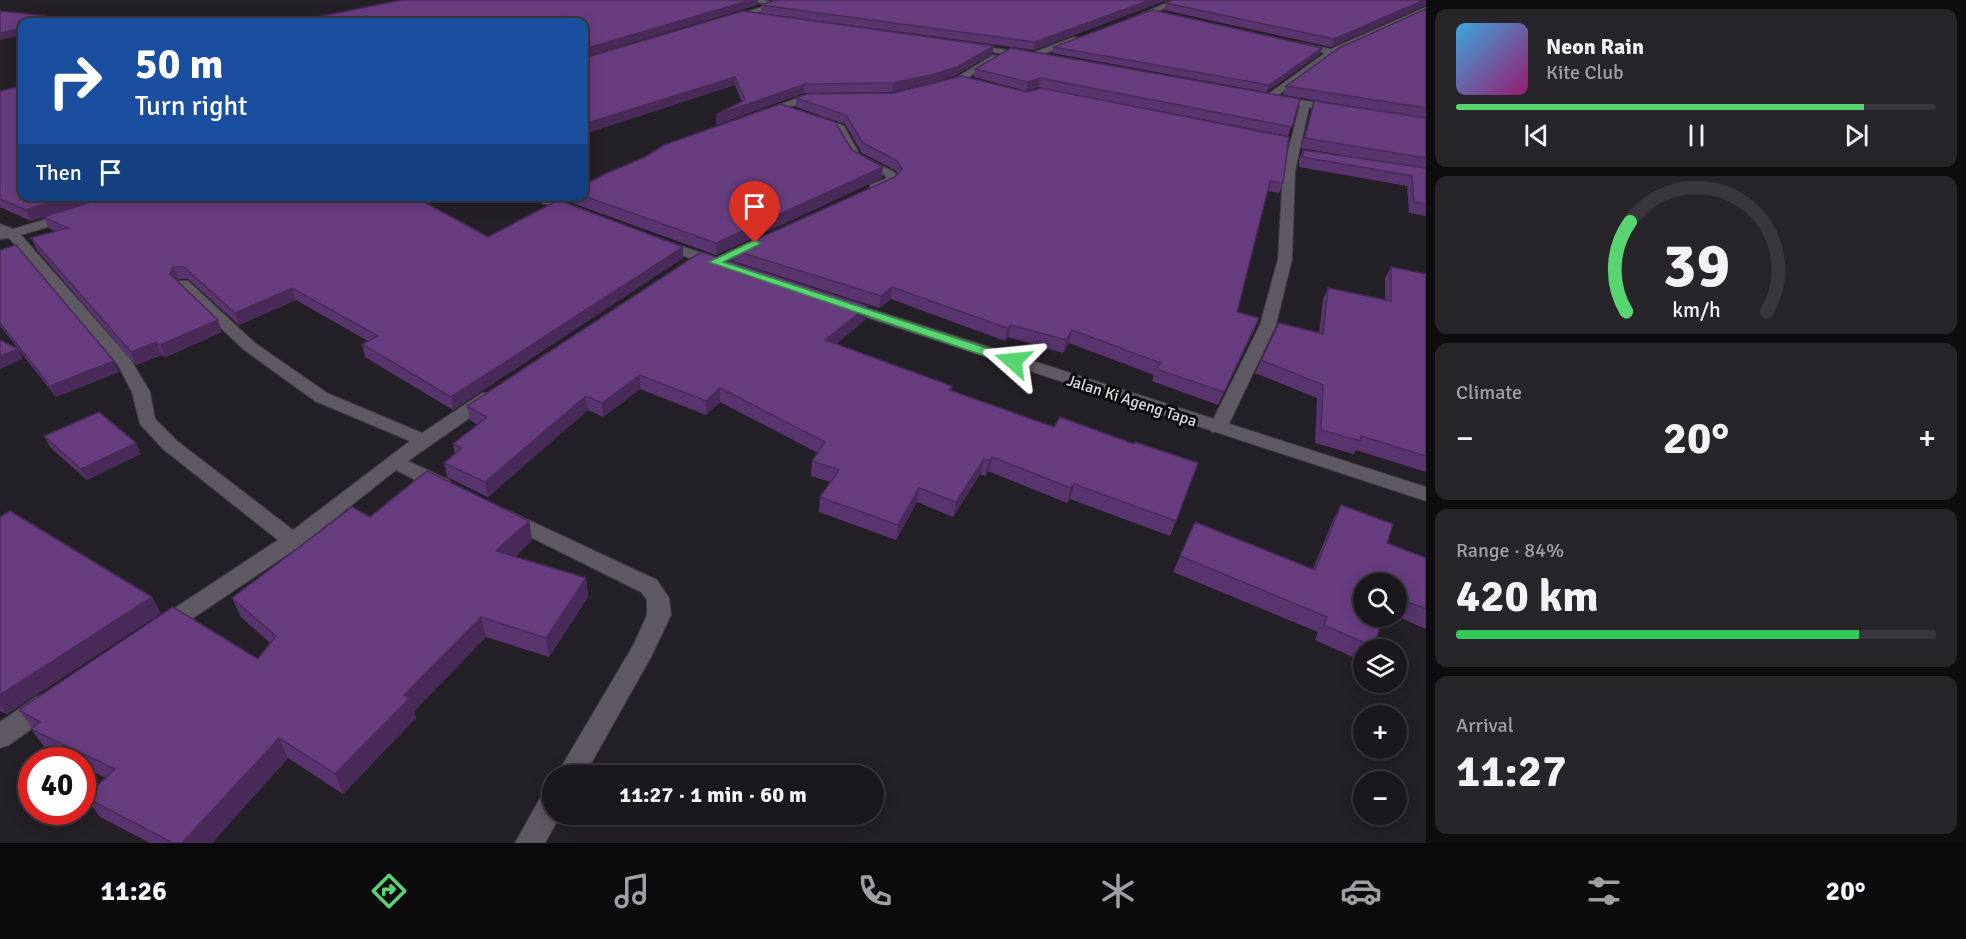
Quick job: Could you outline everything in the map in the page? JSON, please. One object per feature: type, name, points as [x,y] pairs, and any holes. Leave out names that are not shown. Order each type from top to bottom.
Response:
[{"type":"street","points":[[751,0],[775,4]]},
{"type":"street","points":[[720,21],[790,0]]},
{"type":"street","points":[[1120,23],[1179,0]]},
{"type":"street","points":[[1269,97],[1332,52],[1426,9]]},
{"type":"street","points":[[1150,12],[1170,16]]},
{"type":"street","points":[[743,14],[767,18]]},
{"type":"street","points":[[1034,55],[1091,34]]},
{"type":"street","points":[[1285,41],[1332,52]]},
{"type":"street","points":[[957,45],[1057,59]]},
{"type":"street","points":[[932,88],[965,80],[1006,52]]},
{"type":"street","points":[[1259,95],[1351,111]]},
{"type":"street","points":[[749,118],[805,98],[827,97]]},
{"type":"street","points":[[1218,428],[1268,325],[1285,259],[1289,171],[1305,104]]},
{"type":"street","points":[[779,107],[840,128],[856,157],[890,174],[893,178],[866,192]]},
{"type":"street","points":[[554,201],[590,217]]},
{"type":"street","points":[[79,213],[4,233],[125,363],[141,392],[146,420],[170,445],[293,541]]},
{"type":"street","points":[[645,237],[699,262],[736,269]]},
{"type":"street","points":[[699,262],[768,237]]},
{"type":"street","points":[[183,284],[249,346],[321,397],[423,440]]},
{"type":"street","name":"Jalan Ki Ageng Tapa","points":[[836,302],[1426,494]]},
{"type":"street","points":[[145,638],[293,541],[423,440],[502,387]]},
{"type":"street","points":[[395,462],[458,493]]},
{"type":"street","points":[[489,508],[649,586],[658,598],[659,615],[645,648],[576,765]]},
{"type":"street","points":[[0,737],[57,696]]},
{"type":"street","points":[[529,843],[542,821]]},
{"type":"building","points":[[402,0],[751,0],[588,48],[588,18],[312,18]]},
{"type":"building","points":[[776,0],[1150,0],[1035,42],[761,5]]},
{"type":"building","points":[[1173,0],[1424,0],[1334,39],[1166,3]]},
{"type":"building","points":[[1426,9],[1426,108],[1286,86],[1339,48]]},
{"type":"building","points":[[1152,10],[1322,48],[1269,85],[1054,47]]},
{"type":"building","points":[[0,11],[45,16],[45,18],[18,18],[18,29],[0,33]]},
{"type":"building","points":[[743,11],[994,46],[957,67],[931,75],[893,83],[805,84],[716,115],[745,100],[735,77],[588,123],[588,57]]},
{"type":"building","points":[[1011,48],[1300,99],[1292,127],[1040,78],[1028,82],[975,69]]},
{"type":"building","points":[[961,76],[1027,92],[1041,88],[1289,137],[1283,183],[1270,181],[1237,312],[1259,318],[1224,392],[1156,369],[1161,363],[1072,330],[1066,340],[1011,325],[1007,328],[892,287],[881,296],[733,250],[895,177],[902,169],[896,160],[863,143],[846,115],[796,98],[807,94],[894,93]]},
{"type":"building","points":[[18,87],[18,201],[56,201],[26,210],[0,199],[0,91]]},
{"type":"building","points":[[1314,101],[1426,118],[1426,158],[1305,138]]},
{"type":"building","points":[[780,104],[835,122],[852,150],[883,167],[716,243],[588,197],[588,183],[645,157],[664,145]]},
{"type":"building","points":[[1303,150],[1426,168],[1426,204],[1414,202],[1412,176],[1303,157]]},
{"type":"building","points":[[94,201],[422,201],[488,237],[556,201],[561,201],[683,247],[451,397],[362,344],[378,336],[292,288],[235,313],[184,267],[173,267],[170,274],[218,320],[160,345],[156,342],[131,352],[31,238],[68,228],[43,217]]},
{"type":"building","points":[[16,245],[114,361],[50,386],[0,323],[0,250]]},
{"type":"building","points":[[701,252],[868,306],[825,340],[952,386],[949,390],[1054,427],[1060,417],[1134,444],[1135,442],[1198,463],[1176,521],[1074,484],[1071,488],[992,457],[989,461],[984,459],[956,502],[919,488],[898,525],[820,497],[839,470],[812,461],[825,442],[720,388],[706,401],[640,375],[602,403],[586,396],[485,482],[444,463],[462,448],[453,444],[487,417],[467,406]]},
{"type":"building","points":[[1391,267],[1426,274],[1426,456],[1361,436],[1361,441],[1321,430],[1323,385],[1261,360],[1279,323],[1323,334],[1328,288],[1391,301]]},
{"type":"building","points":[[0,340],[18,349],[0,356]]},
{"type":"building","points":[[99,412],[136,443],[81,469],[44,436]]},
{"type":"building","points":[[427,471],[529,521],[496,551],[586,578],[546,638],[481,617],[404,695],[410,698],[335,774],[279,738],[182,843],[173,843],[96,803],[96,787],[115,769],[96,760],[96,747],[69,747],[31,729],[40,722],[19,710],[173,607],[258,659],[276,636],[232,598],[352,507],[370,517]]},
{"type":"building","points":[[1341,505],[1393,524],[1387,543],[1426,558],[1426,609],[1407,601],[1407,573],[1353,573],[1353,627],[1380,627],[1376,639],[1356,639],[1324,625],[1327,617],[1180,556],[1195,522],[1315,570]]},
{"type":"building","points":[[10,511],[152,597],[0,695],[0,517]]},
{"type":"route","points":[[755,243],[714,262],[1013,361]]}]
